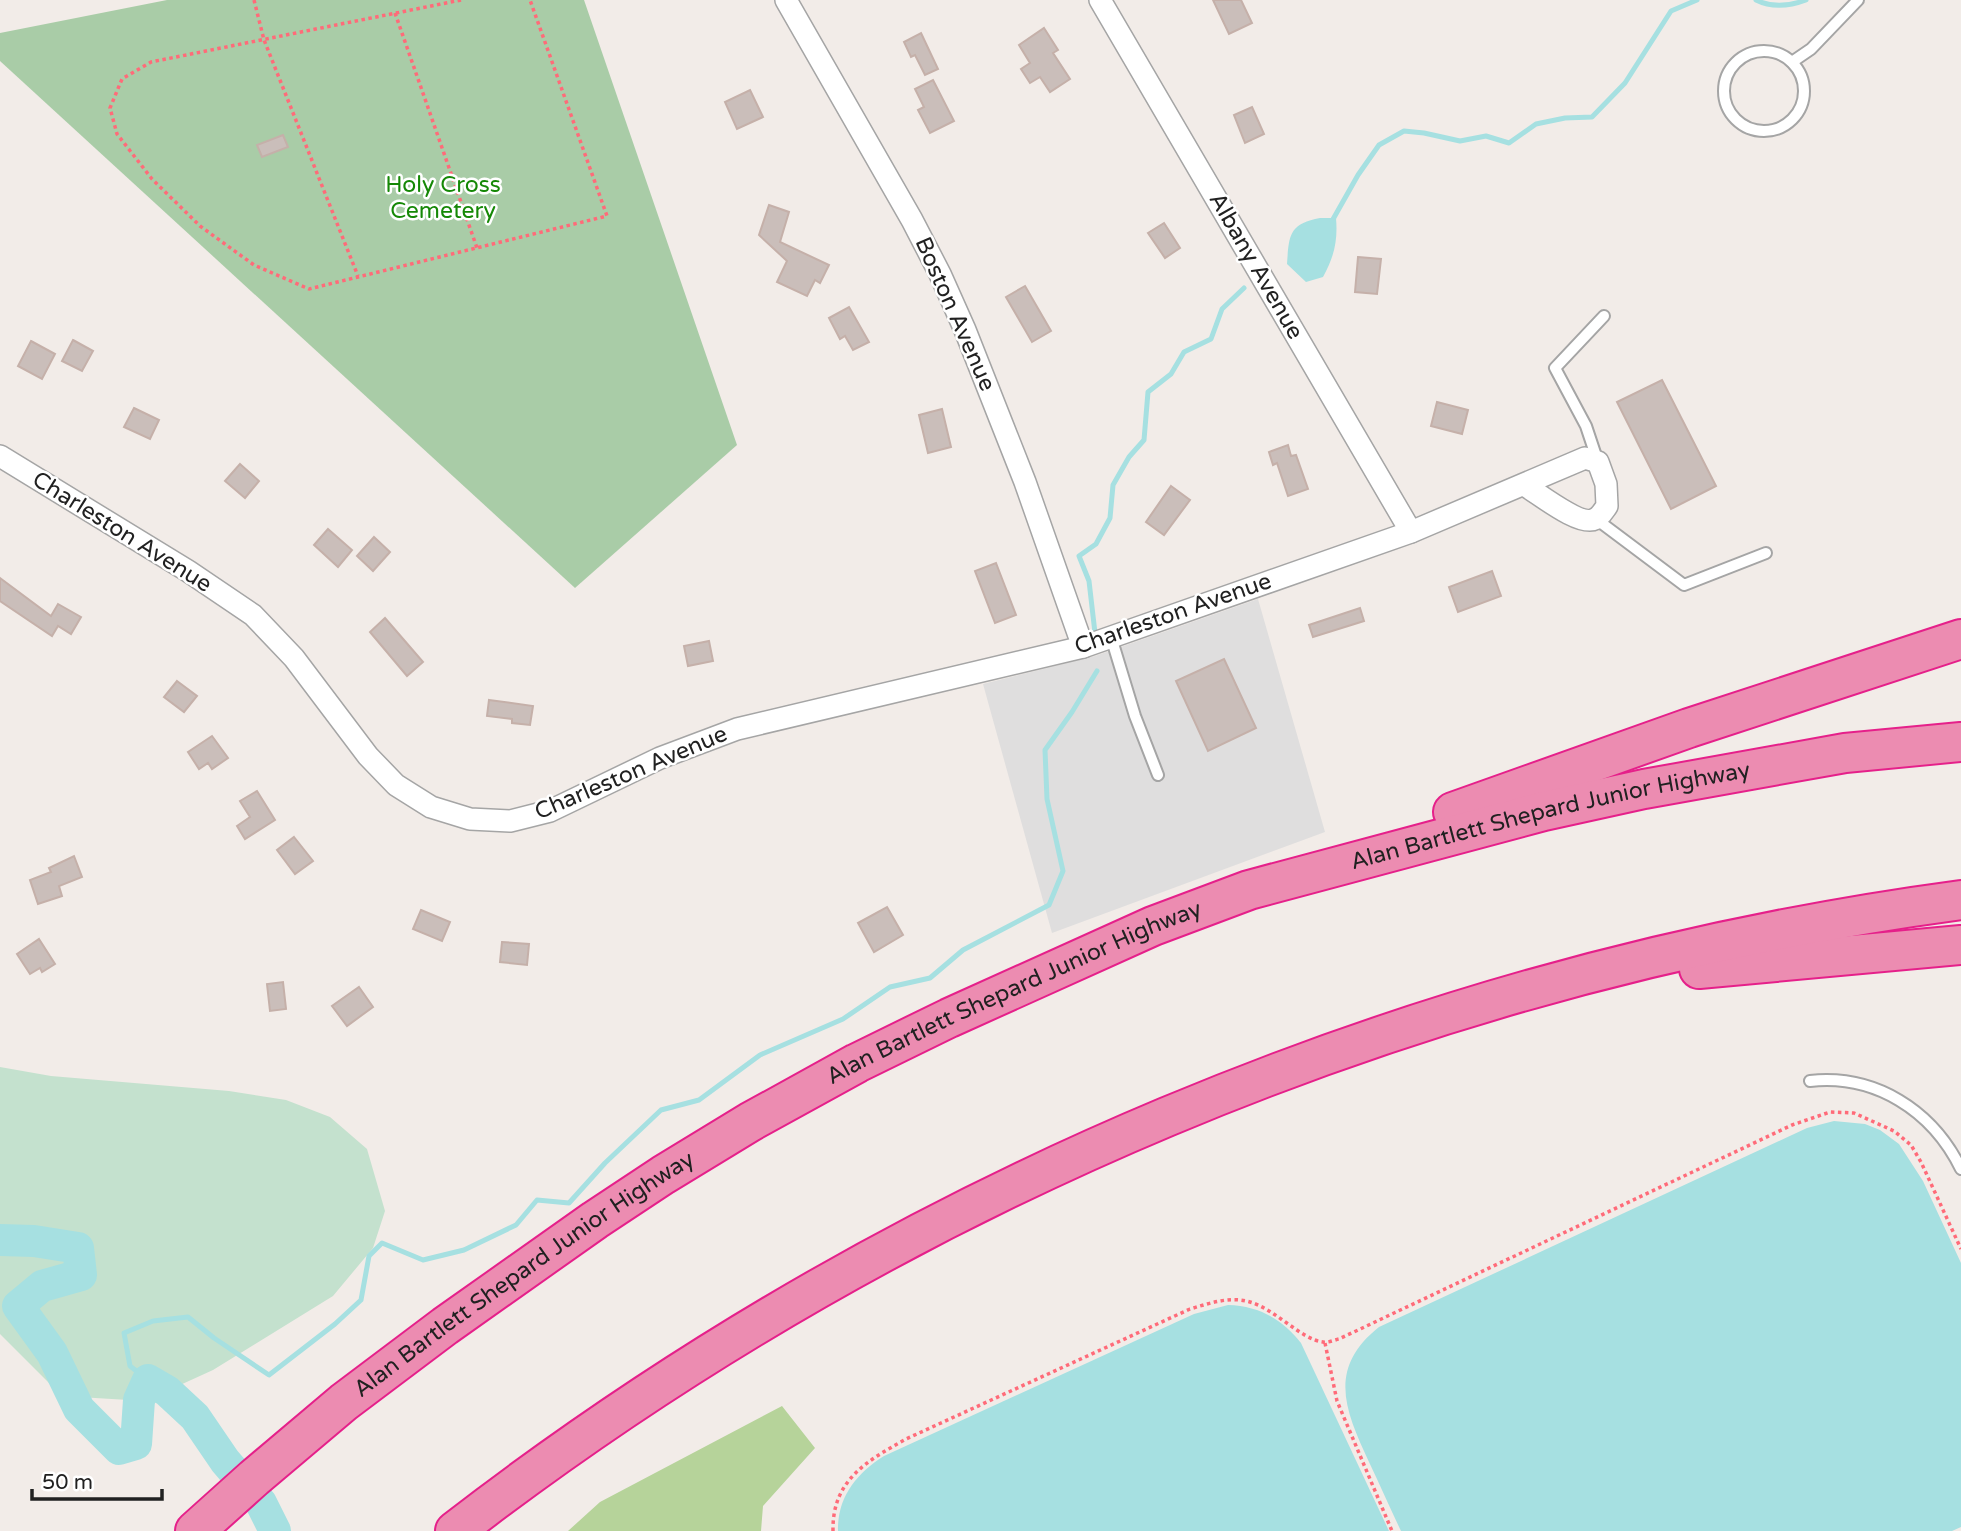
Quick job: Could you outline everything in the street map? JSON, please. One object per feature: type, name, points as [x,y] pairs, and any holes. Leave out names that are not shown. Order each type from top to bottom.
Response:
[{"type":"highway","points":[[1249,890],[1340,851],[1689,728],[1961,639]]},
{"type":"highway","name":"Alan Bartlett Shepard Junior Highway","points":[[195,1531],[344,1402],[594,1220],[750,1122],[857,1063],[949,1018],[1153,926],[1249,890],[1446,836],[1644,789],[1844,753],[1961,741]]},
{"type":"highway","points":[[455,1531],[579,1440],[717,1349],[794,1303],[883,1253],[1017,1184],[1191,1107],[1275,1074],[1431,1020],[1561,981],[1752,936],[1961,900]]},
{"type":"highway","points":[[1561,981],[1961,945]]},
{"type":"street","name":"Boston Avenue","points":[[786,0],[906,209],[945,285],[1025,481],[1083,647]]},
{"type":"street","name":"Albany Avenue","points":[[1100,0],[1411,532]]},
{"type":"street","name":"Charleston Avenue","points":[[0,456],[188,571],[253,615],[294,658],[368,756],[396,785],[431,807],[470,819],[510,821],[550,811],[660,758],[737,729],[1083,647],[1411,532],[1584,458],[1598,462]]},
{"type":"street","points":[[1524,485],[1574,517],[1585,521],[1596,519],[1607,506],[1606,484],[1598,462]]},
{"type":"lane","points":[[1792,62],[1811,49],[1858,0]]},
{"type":"lane","points":[[1755,51],[1781,54],[1792,62],[1800,73],[1804,86],[1799,111],[1779,128],[1766,131],[1754,130],[1741,124],[1726,104],[1724,90],[1732,65],[1755,51]]},
{"type":"lane","points":[[1598,462],[1586,426],[1555,368],[1604,316]]},
{"type":"lane","points":[[1596,519],[1684,585],[1766,554]]},
{"type":"lane","points":[[1111,637],[1135,716],[1158,775]]},
{"type":"lane","points":[[1810,1081],[1833,1078],[1844,1080],[1866,1085],[1898,1098],[1936,1131],[1961,1169]]},
{"type":"path","points":[[254,0],[264,40],[358,277]]},
{"type":"path","points":[[461,0],[151,62],[122,79],[110,108],[117,134],[152,179],[200,226],[254,265],[309,289],[607,216],[530,0]]},
{"type":"path","points":[[395,13],[477,248]]},
{"type":"path","points":[[833,1531],[832,1521],[838,1499],[857,1469],[868,1461],[906,1439],[1190,1309],[1219,1301],[1251,1302],[1276,1313],[1313,1339],[1325,1343],[1339,1339],[1792,1125],[1830,1112],[1854,1113],[1872,1120],[1894,1131],[1911,1146],[1961,1249]]},
{"type":"path","points":[[1325,1343],[1337,1401],[1392,1531]]},
{"type":"shaded area","points":[[1258,599],[1325,832],[1052,933],[983,684],[1095,656]]},
{"type":"green space","name":"Holy Cross Cemetery","points":[[167,0],[584,0],[737,445],[575,588],[0,61],[0,33]]},
{"type":"green space","points":[[0,1067],[51,1076],[229,1091],[286,1100],[330,1117],[367,1149],[385,1211],[373,1248],[333,1296],[213,1370],[145,1401],[62,1396],[0,1334]]},
{"type":"green space","points":[[782,1406],[815,1448],[763,1506],[761,1531],[568,1531],[600,1502]]},
{"type":"water","points":[[1320,218],[1336,218],[1334,249],[1323,277],[1306,282],[1287,264],[1290,238],[1302,224]]},
{"type":"water","points":[[1834,1121],[1865,1124],[1880,1130],[1899,1144],[1923,1181],[1961,1263],[1961,1527],[1952,1531],[1401,1531],[1353,1426],[1348,1408],[1346,1375],[1362,1343],[1379,1327],[1807,1128]]},
{"type":"water","points":[[1228,1305],[1250,1308],[1269,1315],[1286,1327],[1301,1343],[1389,1531],[838,1531],[841,1507],[851,1487],[865,1470],[884,1456],[1194,1314]]},
{"type":"building","points":[[1213,0],[1241,0],[1252,23],[1229,34]]},
{"type":"building","points":[[1044,28],[1058,50],[1053,53],[1070,79],[1050,92],[1040,77],[1030,83],[1021,69],[1030,63],[1019,45]]},
{"type":"building","points":[[921,33],[938,69],[925,75],[915,55],[911,57],[904,42]]},
{"type":"building","points":[[933,80],[954,121],[930,133],[918,110],[924,107],[915,89]]},
{"type":"building","points":[[750,90],[763,117],[737,129],[725,102]]},
{"type":"building","points":[[1252,107],[1264,134],[1245,143],[1234,115]]},
{"type":"building","points":[[283,135],[288,147],[262,157],[257,145]]},
{"type":"building","points":[[769,205],[789,212],[780,242],[829,265],[820,283],[815,280],[807,296],[777,282],[787,261],[759,235]]},
{"type":"building","points":[[1164,223],[1180,248],[1165,258],[1148,233]]},
{"type":"building","points":[[1358,257],[1381,259],[1377,294],[1355,292]]},
{"type":"building","points":[[1025,286],[1051,331],[1032,342],[1006,297]]},
{"type":"building","points":[[849,307],[869,342],[853,350],[845,336],[840,339],[829,318]]},
{"type":"building","points":[[73,340],[93,351],[82,371],[62,361]]},
{"type":"building","points":[[31,341],[55,354],[42,379],[18,366]]},
{"type":"building","points":[[1662,380],[1716,486],[1671,509],[1617,402]]},
{"type":"building","points":[[1437,402],[1468,410],[1462,434],[1431,426]]},
{"type":"building","points":[[134,408],[159,420],[150,439],[124,427]]},
{"type":"building","points":[[942,409],[951,447],[928,453],[919,415]]},
{"type":"building","points":[[1288,445],[1291,456],[1296,455],[1308,489],[1288,496],[1277,463],[1273,465],[1269,452]]},
{"type":"building","points":[[240,464],[259,481],[245,498],[225,481]]},
{"type":"building","points":[[1171,486],[1190,500],[1164,535],[1146,522]]},
{"type":"building","points":[[328,529],[352,550],[338,567],[314,545]]},
{"type":"building","points":[[374,537],[390,552],[373,571],[357,556]]},
{"type":"building","points":[[996,563],[1016,615],[995,623],[975,571]]},
{"type":"building","points":[[1492,571],[1501,596],[1458,612],[1449,587]]},
{"type":"building","points":[[0,578],[51,616],[58,604],[81,617],[71,634],[58,626],[52,636],[0,601]]},
{"type":"building","points":[[1360,608],[1364,621],[1313,637],[1309,625]]},
{"type":"building","points":[[385,618],[423,662],[407,676],[370,632]]},
{"type":"building","points":[[709,641],[713,661],[688,666],[684,646]]},
{"type":"building","points":[[1224,659],[1256,728],[1208,751],[1176,681]]},
{"type":"building","points":[[177,681],[197,696],[184,712],[164,697]]},
{"type":"building","points":[[489,700],[533,706],[530,725],[512,723],[512,719],[487,716]]},
{"type":"building","points":[[212,736],[228,758],[212,769],[208,763],[199,769],[188,752]]},
{"type":"building","points":[[257,791],[275,820],[245,839],[237,826],[250,817],[240,801]]},
{"type":"building","points":[[294,837],[313,861],[295,874],[277,850]]},
{"type":"building","points":[[74,856],[82,877],[59,886],[62,896],[38,904],[30,880],[51,872],[49,868]]},
{"type":"building","points":[[887,907],[903,935],[874,952],[858,923]]},
{"type":"building","points":[[421,910],[450,922],[442,941],[413,929]]},
{"type":"building","points":[[39,939],[55,964],[42,972],[40,968],[30,974],[17,954]]},
{"type":"building","points":[[502,942],[529,944],[527,965],[500,962]]},
{"type":"building","points":[[283,982],[286,1009],[270,1011],[267,984]]},
{"type":"building","points":[[359,987],[373,1007],[347,1026],[332,1006]]},
{"type":"waterway","points":[[1332,221],[1379,145],[1404,131],[1460,141],[1486,136],[1509,143],[1536,124],[1565,118],[1592,117],[1625,83],[1671,11],[1697,0]]},
{"type":"waterway","points":[[1756,0],[1781,5],[1806,0]]},
{"type":"waterway","points":[[1095,633],[1089,581],[1079,556],[1096,544],[1110,518],[1113,485],[1129,457],[1144,440],[1148,392],[1171,374],[1184,352],[1211,339],[1222,309],[1244,288]]},
{"type":"waterway","points":[[148,1380],[130,1366],[124,1333],[153,1321],[188,1317],[269,1375],[335,1324],[361,1300],[369,1256],[382,1243],[423,1260],[464,1250],[516,1225],[537,1200],[569,1203],[605,1163],[661,1110],[699,1100],[760,1055],[843,1019],[890,987],[930,978],[963,950],[1049,905],[1063,871],[1047,799],[1045,750],[1097,671]]},
{"type":"waterway","points":[[0,1240],[34,1241],[78,1248],[81,1275],[42,1286],[18,1306],[52,1353],[79,1409],[119,1449],[136,1444],[139,1400],[148,1380],[167,1391],[195,1417],[225,1461],[261,1503],[275,1531]]}]
